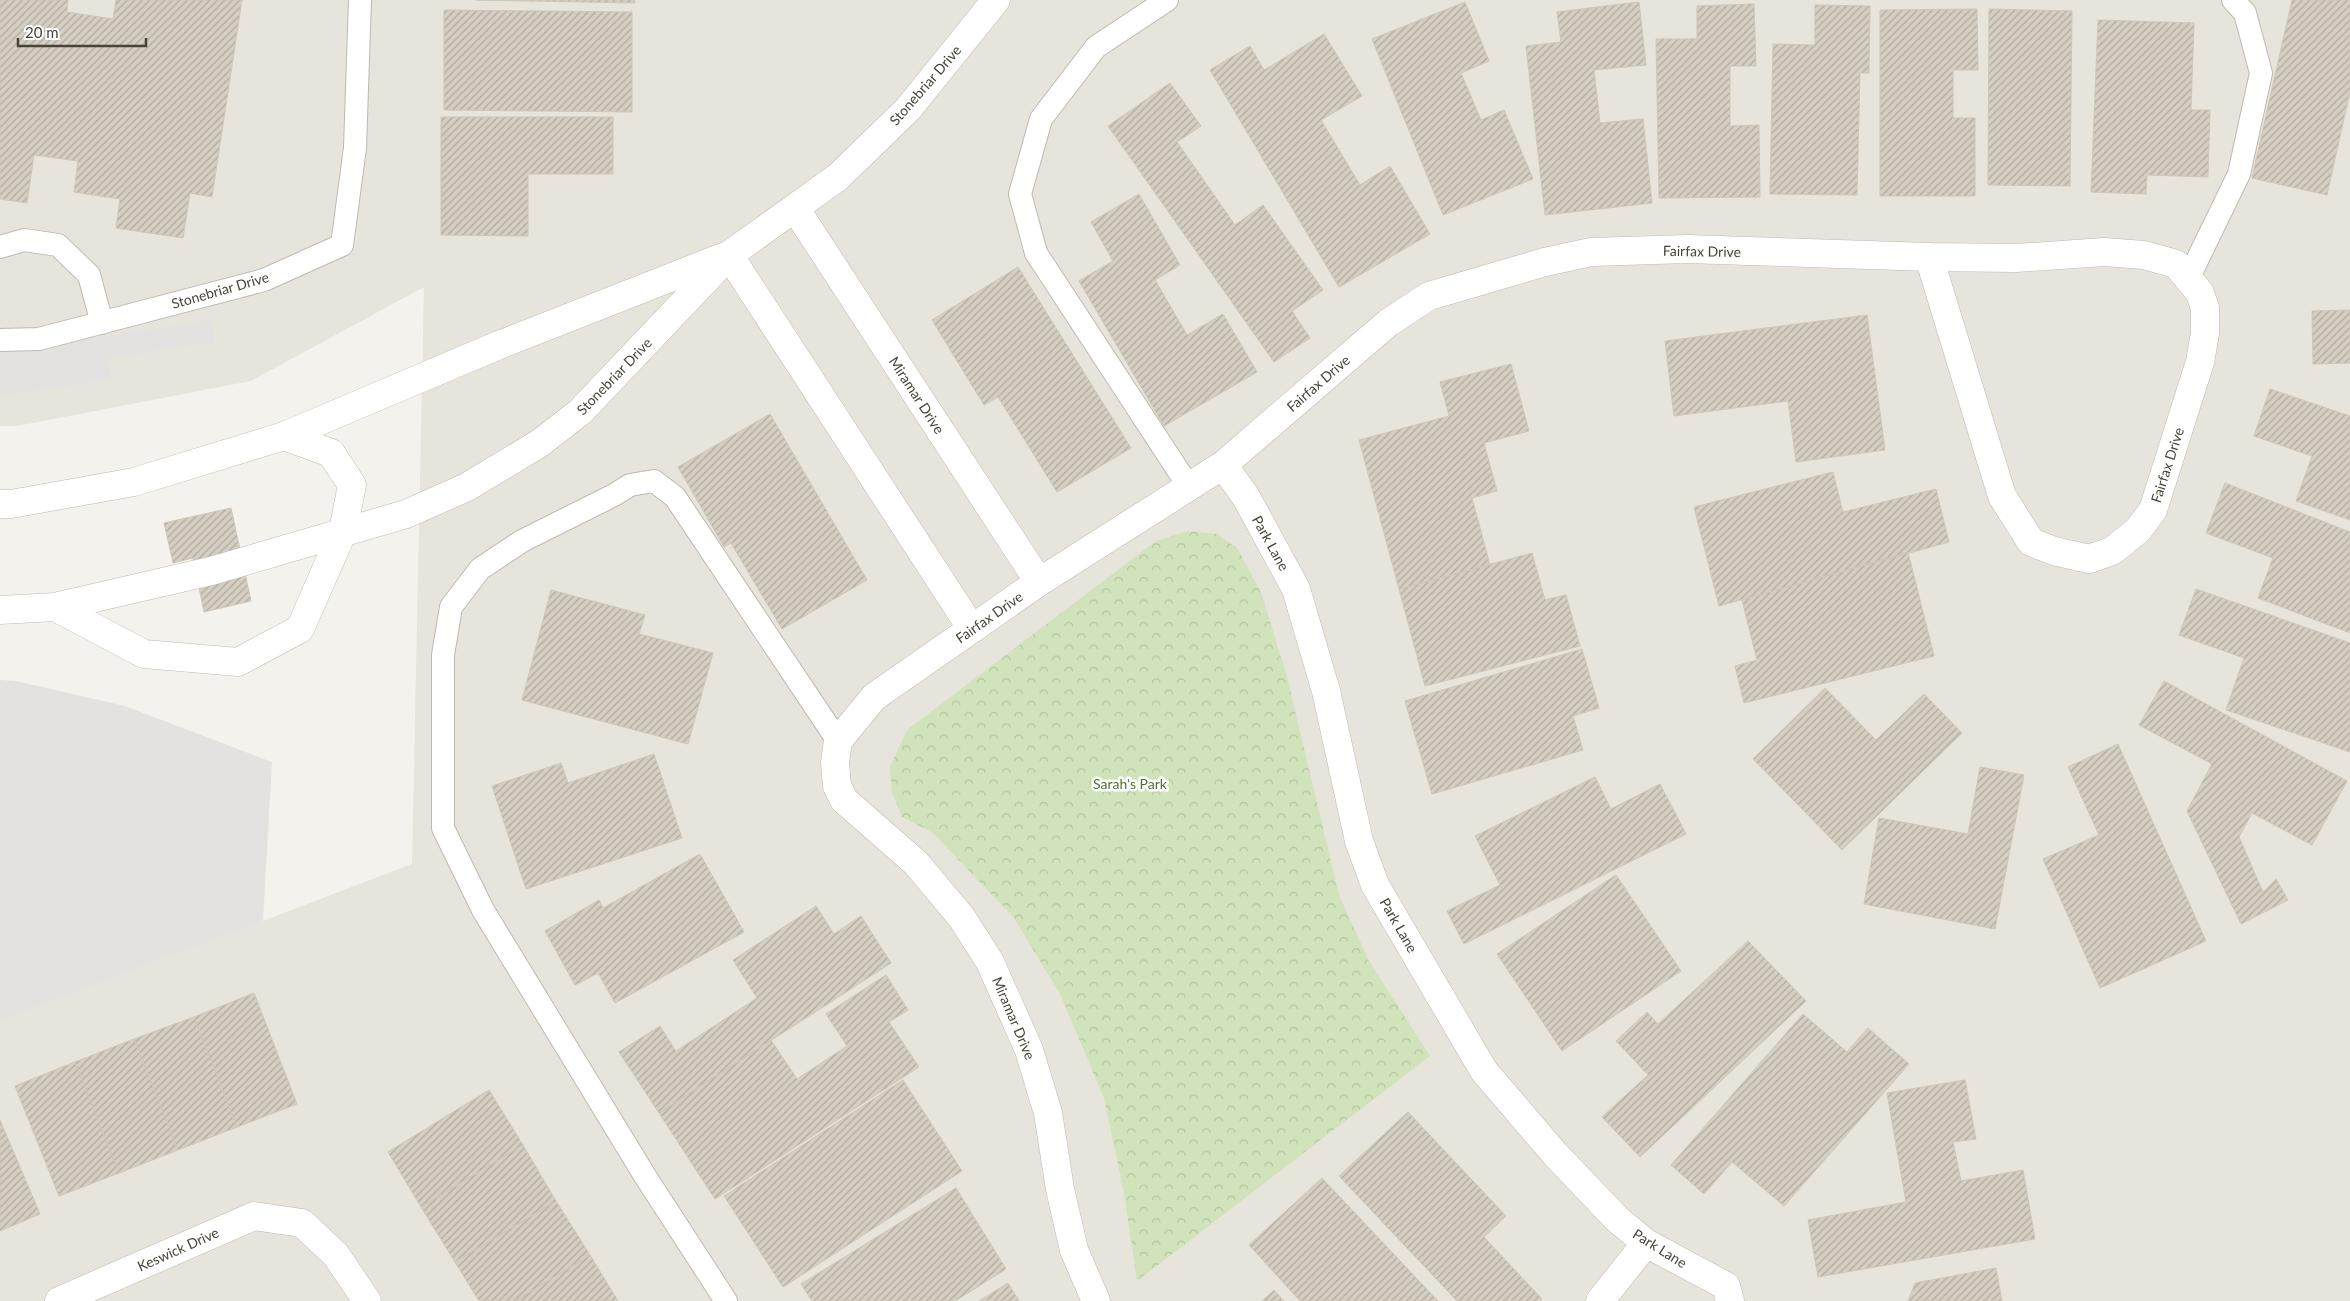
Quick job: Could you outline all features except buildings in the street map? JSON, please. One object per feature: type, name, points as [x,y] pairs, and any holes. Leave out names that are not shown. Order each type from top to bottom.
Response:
[{"type":"street","name":"Stonebriar Drive","points":[[0,610],[55,608],[211,571],[406,514],[467,487],[540,443],[580,412],[729,255],[838,177],[908,109],[996,0]]},
{"type":"street","name":"Miramar Drive","points":[[795,208],[1039,582]]},
{"type":"street","name":"Fairfax Drive","points":[[838,741],[874,697],[1039,582],[1223,465],[1388,323],[1428,296],[1544,262],[1591,252],[1687,250],[2016,258],[2104,252],[2144,255],[2176,264],[2200,293],[2205,308],[2205,333],[2200,362],[2153,510],[2138,530],[2112,551],[2089,559],[2054,551],[2031,542],[2002,496],[1929,257]]},
{"type":"street","name":"Stonebriar Drive","points":[[0,504],[11,504],[134,482],[284,436],[499,345],[729,255]]},
{"type":"street","points":[[729,255],[972,629]]},
{"type":"street","name":"Stonebriar Drive","points":[[55,608],[144,654],[238,662],[300,630],[343,532],[352,485],[331,453],[284,436]]},
{"type":"street","name":"Park Lane","points":[[1223,465],[1246,497],[1296,589],[1326,691],[1359,841],[1375,884],[1484,1071],[1555,1154],[1617,1219],[1646,1242],[1728,1293]]},
{"type":"street","name":"Miramar Drive","points":[[838,741],[836,762],[837,786],[844,800],[916,863],[962,918],[990,962],[1029,1050],[1048,1112],[1060,1188],[1074,1250],[1096,1301]]},
{"type":"street","name":"Keswick Drive","points":[[59,1301],[254,1216],[302,1223],[336,1255],[366,1301]]},
{"type":"street","points":[[1600,1301],[1646,1242]]},
{"type":"lane","name":"Stonebriar Drive","points":[[0,340],[39,339],[264,280],[342,245],[355,148],[360,0]]},
{"type":"lane","points":[[1167,0],[1096,47],[1040,119],[1020,194],[1036,253],[1189,487]]},
{"type":"lane","points":[[2188,279],[2239,174],[2261,73],[2245,13],[2233,0]]},
{"type":"lane","points":[[0,247],[24,240],[58,245],[89,275],[102,323]]},
{"type":"lane","points":[[726,1301],[645,1176],[483,910],[443,828],[443,655],[451,608],[480,569],[522,541],[614,495],[630,485],[654,481],[675,497],[838,741]]},
{"type":"shaded area","points":[[0,0],[2350,0],[2350,1301],[0,1301],[0,1021],[412,864],[424,287],[251,381],[17,426],[0,426]]},
{"type":"shaded area","points":[[211,320],[215,342],[108,358],[111,379],[0,396],[0,353]]},
{"type":"shaded area","points":[[0,680],[16,681],[125,706],[272,762],[263,921],[0,1021]]},
{"type":"green space","name":"Sarah's Park","points":[[1188,531],[1217,534],[1238,549],[1262,595],[1287,677],[1339,895],[1369,961],[1430,1056],[1137,1281],[1124,1193],[1104,1098],[1060,994],[1014,918],[933,833],[902,817],[892,792],[890,767],[907,730],[1156,541]]}]
